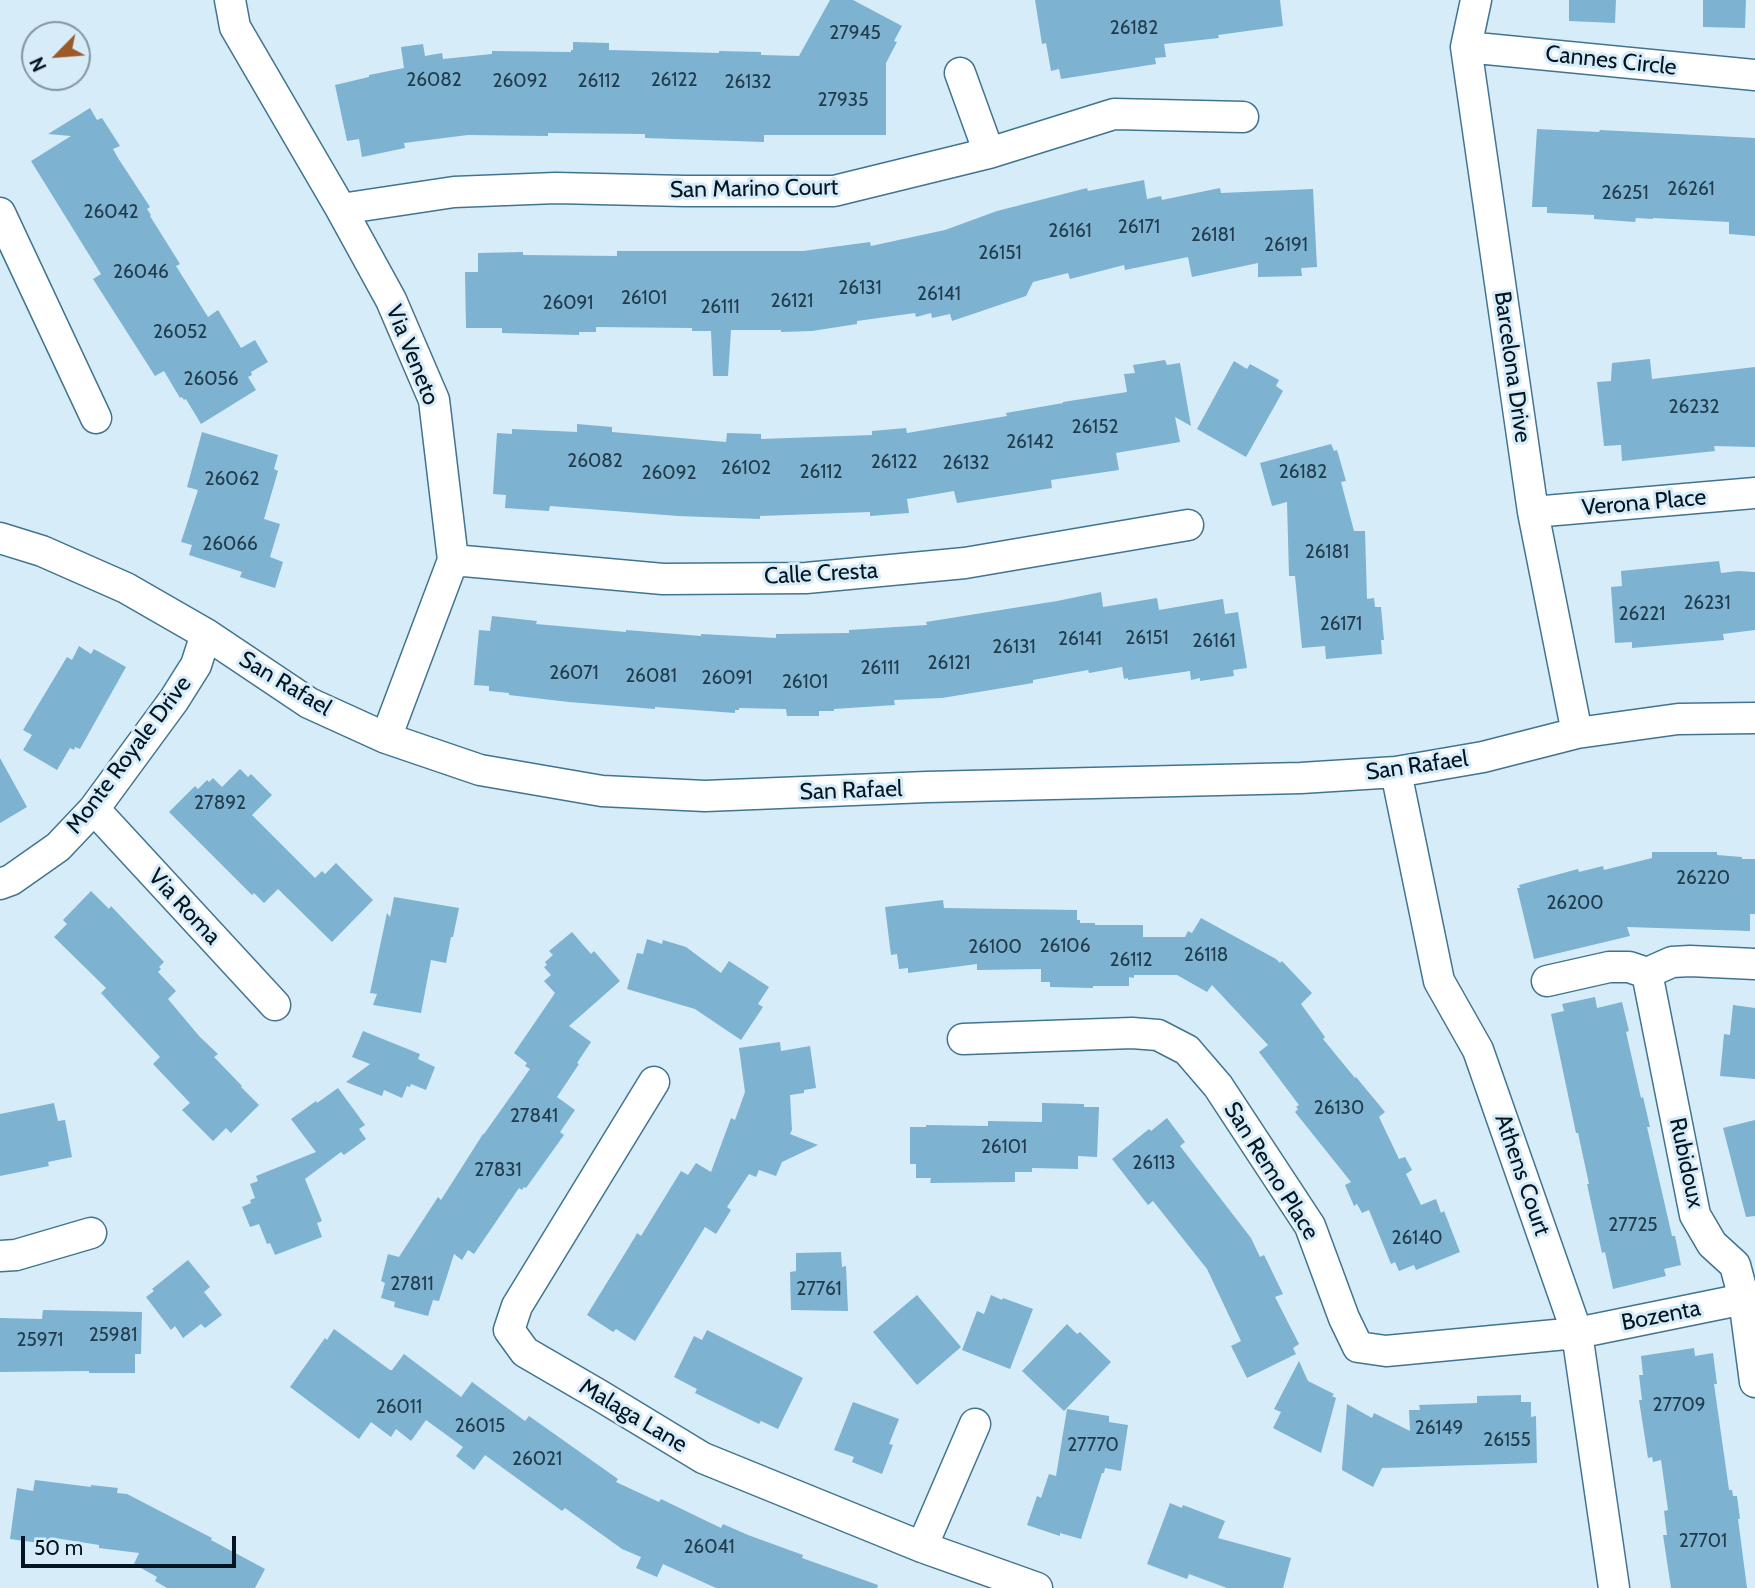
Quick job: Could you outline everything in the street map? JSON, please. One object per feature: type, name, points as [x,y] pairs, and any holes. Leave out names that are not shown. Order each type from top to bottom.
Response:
[{"type":"street","name":"Via Veneto","points":[[230,0],[235,27],[391,300],[434,400],[453,560],[386,738]]},
{"type":"street","name":"Barcelona Drive","points":[[1476,0],[1466,47],[1533,512],[1577,733]]},
{"type":"street","name":"Cannes Circle","points":[[1466,47],[1755,75]]},
{"type":"street","points":[[960,73],[989,153]]},
{"type":"street","name":"San Marino Court","points":[[341,209],[467,191],[556,188],[834,191],[989,153],[1114,114],[1243,117]]},
{"type":"street","points":[[0,213],[96,418]]},
{"type":"street","name":"Verona Place","points":[[1533,512],[1755,493]]},
{"type":"street","name":"Calle Cresta","points":[[453,560],[663,579],[806,578],[965,563],[1188,525]]},
{"type":"street","name":"San Rafael","points":[[0,538],[42,551],[126,589],[206,634],[309,703],[386,738],[480,770],[602,791],[705,796],[1301,778],[1396,772],[1483,757],[1577,733],[1678,719],[1755,718]]},
{"type":"street","name":"Monte Royale Drive","points":[[0,884],[11,880],[58,847],[94,809],[174,700],[195,665],[206,634]]},
{"type":"street","name":"Athens Court","points":[[1396,772],[1439,981],[1478,1050],[1577,1333],[1614,1588]]},
{"type":"street","name":"Via Roma","points":[[94,809],[275,1005]]},
{"type":"street","points":[[1547,981],[1618,966],[1647,973],[1672,962],[1755,964]]},
{"type":"street","name":"Rubidoux","points":[[1647,973],[1695,1215],[1712,1244],[1735,1265],[1744,1299],[1755,1382]]},
{"type":"street","name":"San Remo Place","points":[[963,1039],[1132,1033],[1158,1035],[1187,1050],[1218,1086],[1310,1226],[1344,1318],[1358,1347],[1386,1351],[1577,1333]]},
{"type":"street","name":"Malaga Lane","points":[[654,1082],[517,1306],[509,1330],[525,1352],[703,1458],[922,1546],[1037,1588]]},
{"type":"street","points":[[0,1256],[16,1255],[91,1233]]},
{"type":"street","name":"Bozenta","points":[[1577,1333],[1744,1299]]},
{"type":"street","points":[[922,1546],[975,1424]]},
{"type":"building","points":[[830,0],[853,0],[902,26],[886,63],[886,135],[764,135],[764,142],[645,138],[645,134],[468,135],[404,143],[405,148],[362,157],[359,139],[347,141],[335,85],[404,68],[401,47],[423,44],[425,56],[442,53],[443,59],[492,54],[492,51],[571,52],[573,42],[609,43],[609,50],[761,52],[761,55],[799,56]]},
{"type":"building","points":[[1035,0],[1280,0],[1283,26],[1218,35],[1219,38],[1164,44],[1166,57],[1155,58],[1156,64],[1061,79],[1059,69],[1051,71],[1046,43],[1042,44]]},
{"type":"building","points":[[1569,0],[1616,0],[1615,23],[1569,21]]},
{"type":"building","points":[[1703,0],[1746,0],[1745,28],[1703,27]]},
{"type":"building","points":[[90,108],[97,120],[102,118],[120,146],[113,149],[150,207],[147,209],[150,216],[180,264],[176,266],[208,317],[218,310],[241,348],[255,340],[268,362],[251,372],[252,375],[248,377],[256,390],[201,424],[186,399],[180,398],[164,371],[155,376],[93,279],[101,274],[31,161],[71,136],[48,134]]},
{"type":"building","points":[[1537,129],[1755,138],[1755,236],[1729,234],[1729,222],[1653,218],[1636,218],[1635,222],[1594,219],[1594,215],[1547,213],[1547,207],[1532,207]]},
{"type":"building","points":[[1144,180],[1147,199],[1161,196],[1162,200],[1220,188],[1221,193],[1313,189],[1317,267],[1301,268],[1302,276],[1258,277],[1258,263],[1192,277],[1188,257],[1125,270],[1124,265],[1070,279],[1068,273],[1033,282],[1026,296],[952,321],[950,314],[932,318],[931,313],[916,317],[915,313],[857,321],[857,324],[812,331],[731,330],[728,376],[713,376],[711,331],[692,331],[692,328],[596,327],[596,332],[579,332],[579,335],[502,333],[502,328],[466,328],[465,272],[478,272],[478,253],[617,256],[617,251],[803,251],[870,242],[871,246],[945,230],[997,211],[1087,188],[1088,191]]},
{"type":"building","points":[[1650,359],[1652,379],[1755,367],[1755,447],[1714,446],[1715,451],[1622,461],[1621,445],[1604,446],[1597,382],[1611,381],[1612,363]]},
{"type":"building","points":[[1165,360],[1167,365],[1180,363],[1191,426],[1175,417],[1180,442],[1116,453],[1119,470],[1051,480],[1052,488],[957,503],[954,491],[907,499],[909,513],[870,516],[870,512],[760,516],[760,519],[550,506],[549,511],[505,508],[506,495],[493,494],[497,433],[512,434],[512,429],[577,432],[577,424],[612,427],[612,432],[726,442],[727,433],[761,434],[761,439],[872,435],[872,431],[906,428],[907,433],[1127,392],[1124,374],[1135,373],[1133,365]]},
{"type":"building","points":[[1234,361],[1247,369],[1250,364],[1279,380],[1276,386],[1283,391],[1246,457],[1197,429]]},
{"type":"building","points":[[202,432],[278,455],[274,469],[278,471],[264,519],[280,524],[270,557],[283,562],[275,588],[240,577],[242,572],[189,555],[192,545],[181,542],[198,490],[187,487]]},
{"type":"building","points":[[1331,444],[1334,451],[1337,450],[1346,481],[1341,482],[1354,531],[1365,531],[1367,599],[1374,598],[1375,607],[1381,607],[1384,640],[1381,640],[1382,654],[1326,659],[1325,646],[1302,648],[1295,576],[1289,576],[1287,502],[1272,506],[1260,463]]},
{"type":"building","points":[[1719,561],[1721,573],[1755,572],[1755,630],[1723,634],[1724,640],[1632,648],[1632,642],[1615,643],[1611,587],[1622,586],[1621,571]]},
{"type":"building","points":[[1101,592],[1103,607],[1157,598],[1159,610],[1223,599],[1225,614],[1238,612],[1247,668],[1233,670],[1234,676],[1200,681],[1200,678],[1191,680],[1190,671],[1128,680],[1124,679],[1122,667],[1089,673],[1088,670],[1033,680],[1033,683],[942,698],[894,700],[895,705],[819,711],[819,716],[787,716],[786,709],[739,708],[735,713],[569,702],[509,695],[489,691],[489,686],[474,685],[479,630],[490,631],[492,616],[537,621],[536,624],[626,632],[776,638],[776,634],[849,633],[849,630],[927,625],[926,622]]},
{"type":"building","points":[[79,646],[91,654],[94,649],[126,667],[80,749],[70,748],[57,770],[23,750],[32,735],[23,730],[67,657],[72,660]]},
{"type":"building","points":[[0,758],[27,807],[0,823]]},
{"type":"building","points":[[240,769],[248,777],[251,774],[272,795],[252,815],[315,878],[322,871],[325,874],[336,863],[373,900],[332,942],[278,889],[264,903],[254,893],[252,895],[169,812],[195,786],[198,789],[213,778],[222,787]]},
{"type":"building","points":[[1652,852],[1717,852],[1717,855],[1755,859],[1755,914],[1750,914],[1750,931],[1627,927],[1630,936],[1534,959],[1517,888],[1520,888],[1519,885],[1578,869],[1579,872],[1603,866],[1604,870],[1652,858]]},
{"type":"building","points":[[91,891],[109,909],[111,906],[164,962],[158,972],[176,991],[168,999],[218,1054],[214,1057],[259,1105],[231,1133],[226,1128],[213,1141],[182,1110],[190,1103],[153,1064],[160,1057],[101,993],[106,988],[54,937],[67,924],[63,920]]},
{"type":"building","points":[[394,897],[459,908],[446,963],[431,960],[421,1013],[373,1005],[377,994],[370,993],[387,913],[390,917]]},
{"type":"building","points":[[943,900],[944,908],[1077,910],[1077,920],[1080,920],[1080,923],[1143,925],[1143,937],[1185,937],[1188,931],[1192,933],[1201,918],[1280,963],[1282,961],[1312,993],[1301,1004],[1325,1037],[1323,1039],[1385,1112],[1379,1117],[1399,1159],[1405,1157],[1412,1170],[1406,1174],[1421,1205],[1436,1199],[1441,1213],[1444,1211],[1460,1252],[1416,1270],[1414,1265],[1399,1271],[1395,1262],[1391,1264],[1369,1210],[1362,1213],[1357,1204],[1354,1206],[1345,1185],[1351,1182],[1295,1112],[1299,1105],[1259,1052],[1268,1045],[1212,985],[1207,992],[1177,975],[1134,975],[1134,978],[1129,977],[1129,986],[1050,987],[1050,982],[1041,982],[1041,969],[977,970],[977,964],[908,973],[908,968],[899,969],[897,954],[891,955],[885,907]]},
{"type":"building","points":[[572,932],[591,954],[594,951],[620,981],[569,1026],[591,1042],[557,1097],[575,1110],[560,1132],[564,1135],[526,1188],[519,1188],[474,1254],[468,1250],[462,1260],[454,1254],[439,1301],[433,1300],[428,1316],[394,1307],[395,1302],[381,1298],[385,1283],[381,1281],[388,1254],[399,1257],[438,1197],[441,1200],[483,1134],[530,1069],[525,1066],[527,1063],[514,1053],[555,993],[544,981],[551,975],[544,967],[547,965],[545,962],[553,955],[549,951]]},
{"type":"building","points":[[647,939],[662,944],[663,940],[686,947],[721,973],[729,961],[769,987],[758,1004],[763,1007],[741,1040],[695,1009],[627,989],[637,953],[643,954]]},
{"type":"building","points":[[1595,997],[1597,1008],[1622,1002],[1629,1031],[1626,1032],[1650,1127],[1647,1127],[1681,1265],[1664,1269],[1666,1276],[1613,1289],[1605,1252],[1602,1253],[1551,1014],[1564,1011],[1562,1004]]},
{"type":"building","points":[[1733,1005],[1755,1008],[1755,1079],[1720,1076],[1724,1034],[1730,1035]]},
{"type":"building","points":[[363,1031],[420,1054],[418,1059],[435,1067],[426,1090],[411,1084],[410,1087],[407,1086],[402,1098],[384,1090],[382,1096],[346,1082],[370,1064],[352,1057]]},
{"type":"building","points":[[780,1042],[781,1051],[810,1046],[816,1088],[790,1095],[790,1134],[818,1145],[782,1162],[776,1176],[759,1170],[756,1177],[749,1174],[727,1207],[731,1210],[716,1234],[705,1227],[635,1341],[616,1329],[613,1332],[587,1315],[637,1233],[641,1236],[681,1171],[688,1175],[696,1163],[711,1172],[731,1118],[735,1120],[745,1092],[739,1048]]},
{"type":"building","points":[[338,1088],[365,1125],[359,1129],[366,1139],[344,1155],[341,1152],[305,1179],[322,1221],[317,1223],[322,1237],[275,1255],[259,1224],[250,1227],[242,1207],[255,1198],[250,1184],[258,1181],[256,1176],[316,1152],[291,1119]]},
{"type":"building","points":[[54,1103],[58,1121],[65,1120],[72,1157],[48,1162],[49,1166],[0,1176],[0,1114]]},
{"type":"building","points":[[1042,1103],[1099,1107],[1097,1157],[1078,1156],[1078,1169],[1032,1168],[1032,1172],[1015,1172],[1015,1182],[930,1183],[931,1178],[916,1178],[916,1164],[910,1164],[910,1127],[988,1126],[988,1121],[1042,1122]]},
{"type":"building","points":[[1167,1118],[1185,1142],[1180,1146],[1251,1238],[1260,1257],[1264,1255],[1283,1294],[1275,1297],[1299,1344],[1293,1348],[1296,1354],[1247,1378],[1231,1346],[1241,1341],[1207,1269],[1153,1201],[1148,1205],[1112,1159]]},
{"type":"building","points":[[1755,1120],[1755,1216],[1746,1217],[1723,1128]]},
{"type":"building","points":[[841,1252],[842,1267],[846,1266],[848,1311],[791,1310],[790,1272],[796,1271],[796,1253]]},
{"type":"building","points":[[188,1260],[210,1287],[204,1292],[222,1315],[205,1328],[201,1324],[183,1338],[175,1326],[171,1330],[146,1297]]},
{"type":"building","points":[[917,1295],[961,1347],[917,1385],[873,1332]]},
{"type":"building","points":[[991,1295],[1033,1309],[1010,1369],[962,1350],[977,1311],[984,1314]]},
{"type":"building","points":[[43,1310],[142,1312],[141,1354],[135,1354],[135,1373],[0,1372],[0,1318],[42,1319]]},
{"type":"building","points":[[1067,1324],[1077,1334],[1080,1332],[1111,1362],[1064,1411],[1022,1371]]},
{"type":"building","points":[[334,1329],[390,1370],[404,1354],[461,1397],[472,1382],[525,1421],[529,1416],[618,1479],[616,1482],[659,1502],[661,1499],[721,1528],[723,1524],[803,1555],[802,1558],[878,1585],[877,1588],[716,1588],[663,1564],[657,1577],[636,1568],[641,1557],[622,1549],[565,1508],[562,1511],[485,1455],[474,1470],[456,1456],[463,1447],[426,1420],[411,1441],[396,1429],[391,1437],[371,1422],[359,1439],[290,1387]]},
{"type":"building","points":[[707,1330],[803,1378],[778,1429],[761,1421],[759,1424],[695,1393],[697,1389],[674,1377],[694,1336],[702,1340]]},
{"type":"building","points":[[1694,1348],[1695,1356],[1713,1353],[1717,1384],[1714,1384],[1729,1490],[1732,1490],[1733,1496],[1737,1496],[1747,1588],[1671,1588],[1663,1535],[1667,1535],[1664,1511],[1668,1510],[1661,1460],[1653,1462],[1652,1457],[1648,1458],[1639,1400],[1642,1400],[1639,1375],[1643,1375],[1641,1356]]},
{"type":"building","points":[[1299,1361],[1308,1381],[1334,1394],[1332,1396],[1336,1398],[1321,1453],[1273,1428],[1281,1412],[1274,1409]]},
{"type":"building","points":[[1521,1395],[1521,1402],[1531,1402],[1531,1417],[1536,1416],[1537,1463],[1382,1468],[1373,1487],[1342,1470],[1347,1404],[1372,1418],[1374,1413],[1410,1431],[1409,1410],[1420,1410],[1419,1405],[1477,1403],[1477,1396]]},
{"type":"building","points":[[853,1402],[899,1419],[889,1444],[893,1445],[882,1474],[852,1462],[854,1457],[834,1450]]},
{"type":"building","points":[[1067,1409],[1109,1416],[1109,1422],[1128,1425],[1121,1471],[1105,1468],[1102,1473],[1081,1539],[1060,1533],[1060,1536],[1027,1525],[1037,1496],[1041,1498],[1049,1474],[1056,1476]]},
{"type":"building","points":[[35,1480],[118,1488],[117,1493],[127,1494],[265,1569],[255,1588],[167,1588],[155,1581],[157,1577],[134,1564],[139,1553],[99,1548],[99,1545],[55,1538],[54,1545],[10,1539],[17,1488],[33,1491]]},
{"type":"building","points":[[1170,1503],[1182,1508],[1183,1505],[1225,1521],[1218,1538],[1291,1558],[1283,1588],[1227,1588],[1189,1574],[1187,1579],[1147,1564]]}]
